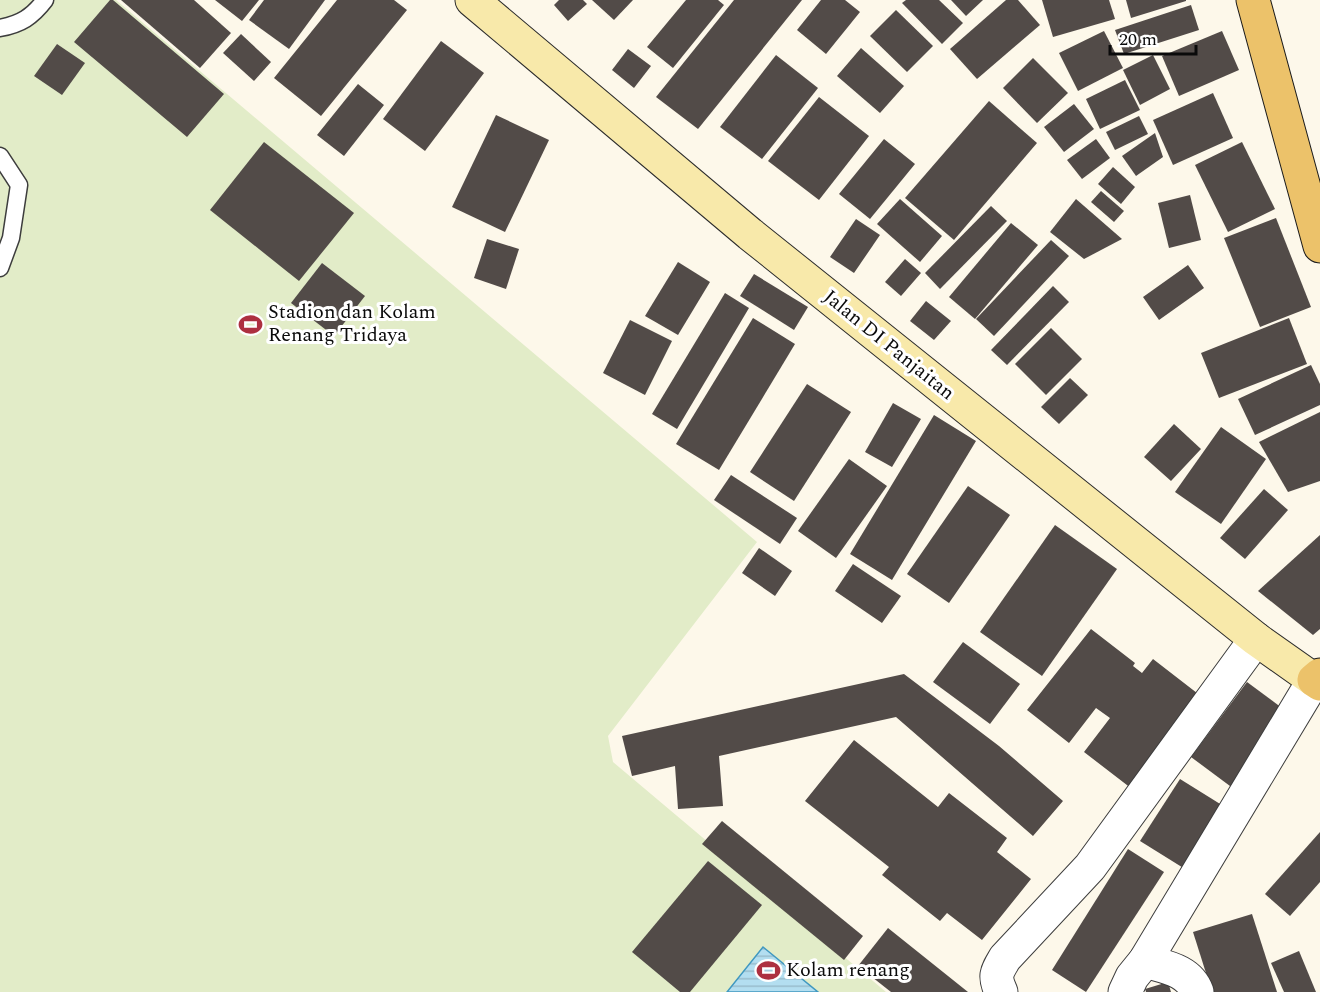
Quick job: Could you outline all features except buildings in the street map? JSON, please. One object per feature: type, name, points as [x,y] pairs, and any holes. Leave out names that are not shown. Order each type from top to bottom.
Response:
[{"type":"main road","points":[[1252,0],[1320,246]]},
{"type":"street","name":"Jalan DI Panjaitan","points":[[472,0],[750,234],[1256,639],[1318,680]]},
{"type":"street","points":[[1001,992],[996,979],[998,969],[1005,958],[1090,867],[1256,639]]},
{"type":"street","points":[[1125,992],[1132,977],[1145,962],[1318,680]]},
{"type":"street","points":[[1145,962],[1184,974],[1194,984],[1197,992]]},
{"type":"lane","points":[[0,28],[15,25],[36,12],[45,0]]},
{"type":"lane","points":[[0,156],[19,185],[11,238],[0,268]]},
{"type":"green space","name":"Stadion dan Kolam Renang Tridaya","points":[[0,0],[116,0],[757,542],[608,736],[613,762],[886,992],[0,992]]},
{"type":"water","name":"Kolam renang","points":[[763,947],[818,992],[727,992]]},
{"type":"place","name":"Stadion dan Kolam Renang Tridaya","points":[[250,324]]},
{"type":"place","name":"Kolam renang","points":[[768,970]]}]
